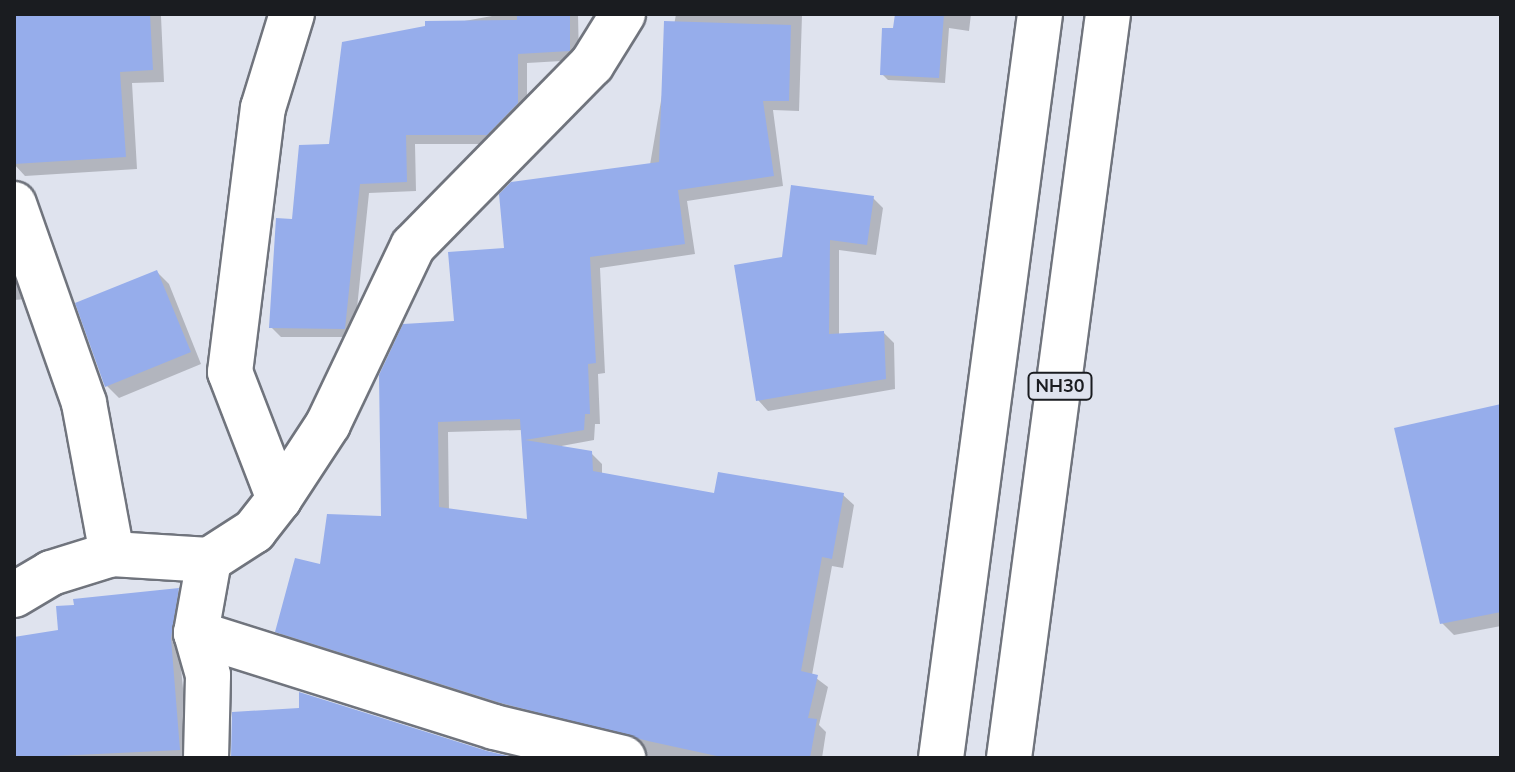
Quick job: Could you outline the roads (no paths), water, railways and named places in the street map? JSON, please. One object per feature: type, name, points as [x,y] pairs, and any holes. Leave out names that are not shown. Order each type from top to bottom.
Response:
[{"type":"main road","points":[[279,499],[230,372],[263,108],[292,14]]},
{"type":"main road","points":[[14,595],[51,573],[112,554],[209,560],[254,531],[328,424],[413,246],[592,64],[623,14]]},
{"type":"main road","points":[[941,758],[1040,14]]},
{"type":"main road","name":"NH30","points":[[1009,758],[1108,14]]},
{"type":"main road","points":[[14,204],[84,403],[112,554]]},
{"type":"main road","points":[[206,758],[208,675],[196,633],[209,560]]},
{"type":"main road","points":[[196,633],[494,727],[623,758]]}]
